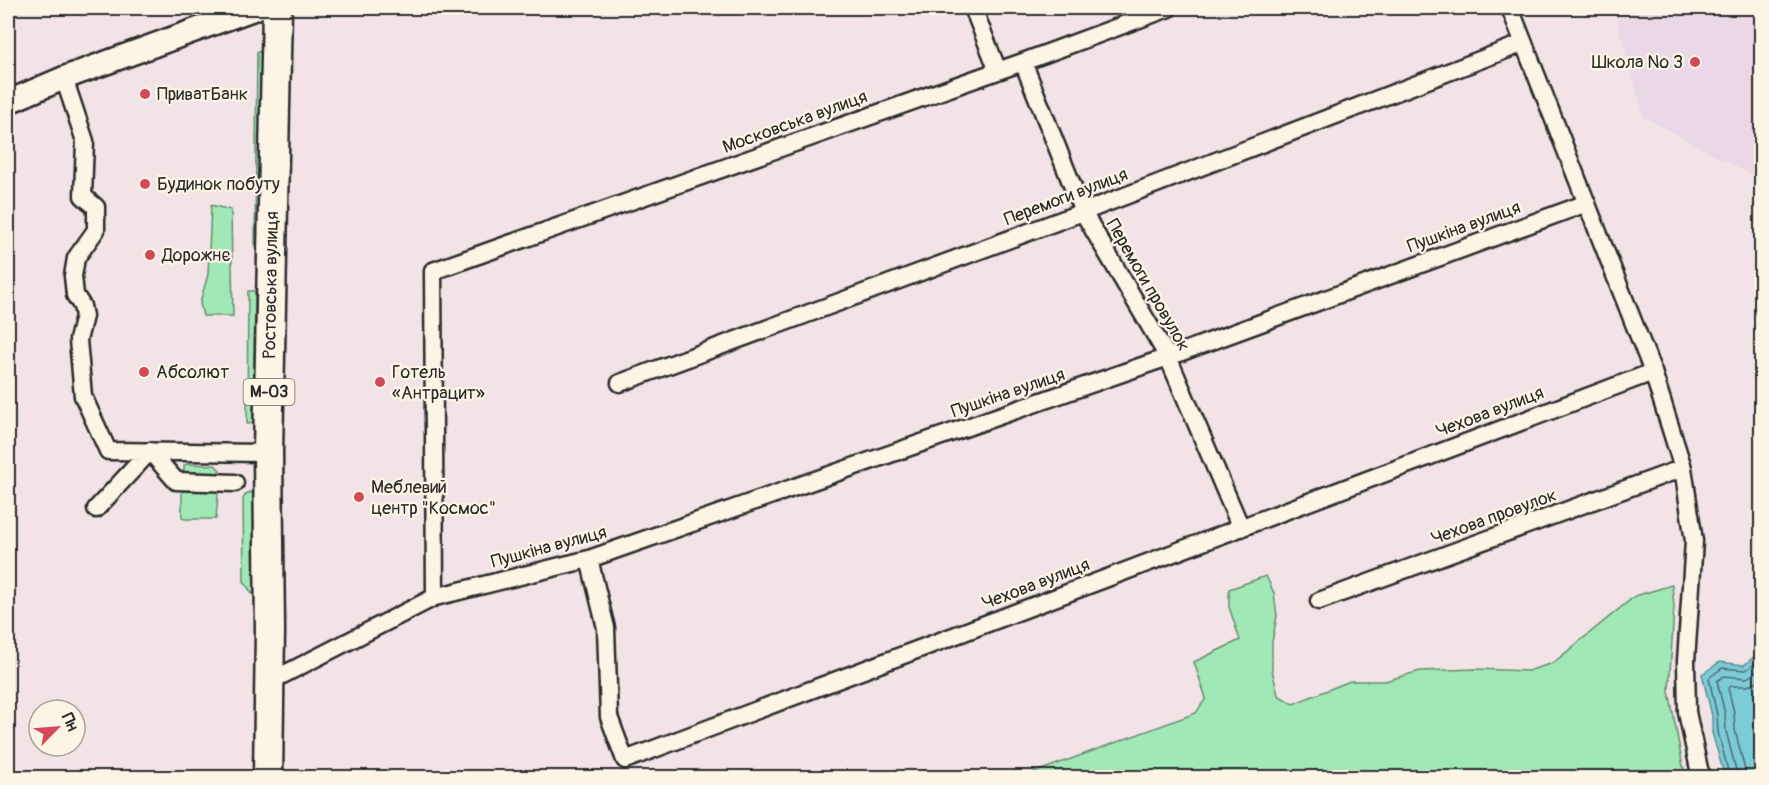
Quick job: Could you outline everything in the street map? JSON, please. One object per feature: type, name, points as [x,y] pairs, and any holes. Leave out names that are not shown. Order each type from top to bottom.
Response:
[{"type":"highway","name":"Ростовська вулиця","points":[[268,777],[270,630],[268,453],[278,8]]},
{"type":"street","points":[[8,102],[64,78],[256,8]]},
{"type":"street","points":[[973,8],[998,71]]},
{"type":"street","name":"Московська вулиця","points":[[435,597],[433,271],[1169,8]]},
{"type":"street","points":[[1510,8],[1653,372],[1683,468],[1694,541],[1686,661],[1687,712],[1699,769],[1703,777]]},
{"type":"street","name":"Перемоги вулиця","points":[[620,383],[1083,212],[1524,43]]},
{"type":"street","name":"Перемоги провулок","points":[[1023,62],[1083,212],[1168,357],[1241,528]]},
{"type":"street","points":[[64,78],[85,141],[83,196],[96,207],[96,230],[76,258],[74,276],[75,295],[82,306],[84,316],[78,340],[83,396],[108,452],[268,453]]},
{"type":"street","name":"Пушкіна вулиця","points":[[269,682],[435,597],[589,559],[1168,357],[1587,202]]},
{"type":"street","name":"Чехова вулиця","points":[[589,559],[606,628],[609,717],[625,760],[1653,372]]},
{"type":"street","points":[[150,451],[176,481],[235,483]]},
{"type":"street","points":[[96,509],[150,451]]},
{"type":"street","name":"Чехова провулок","points":[[1318,601],[1683,468]]},
{"type":"shaded area","name":"Школа № 3","points":[[1613,8],[1761,8],[1761,180],[1644,117]]},
{"type":"green space","points":[[266,51],[262,243],[255,244],[257,52]]},
{"type":"green space","points":[[211,205],[231,210],[233,316],[203,316],[200,303],[208,274]]},
{"type":"green space","points":[[248,291],[255,291],[253,423],[247,424]]},
{"type":"green space","points":[[184,465],[215,465],[220,470],[217,475],[184,473]]},
{"type":"green space","points":[[185,489],[214,489],[218,494],[216,519],[182,518],[182,493]]},
{"type":"green space","points":[[250,492],[256,499],[258,591],[252,594],[244,581],[243,499]]},
{"type":"green space","points":[[1266,576],[1274,593],[1277,616],[1272,642],[1272,670],[1278,695],[1293,704],[1350,681],[1385,681],[1420,671],[1476,669],[1528,671],[1553,663],[1635,596],[1672,585],[1674,606],[1669,691],[1686,777],[1022,777],[1196,713],[1206,698],[1194,662],[1240,640],[1229,607],[1229,589]]},
{"type":"water","points":[[1761,651],[1761,777],[1725,777],[1712,733],[1712,716],[1702,674],[1720,662],[1744,665]]},
{"type":"place","name":"Школа № 3","points":[[1695,62]]},
{"type":"place","name":"ПриватБанк","points":[[145,94]]},
{"type":"place","name":"Будинок побуту","points":[[145,184]]},
{"type":"place","name":"Дорожнє","points":[[150,255]]},
{"type":"place","name":"Абсолют","points":[[144,372]]},
{"type":"place","name":"Готель «Антрацит»","points":[[380,382]]},
{"type":"place","name":"Меблевий центр \"Космос\"","points":[[359,497]]}]
